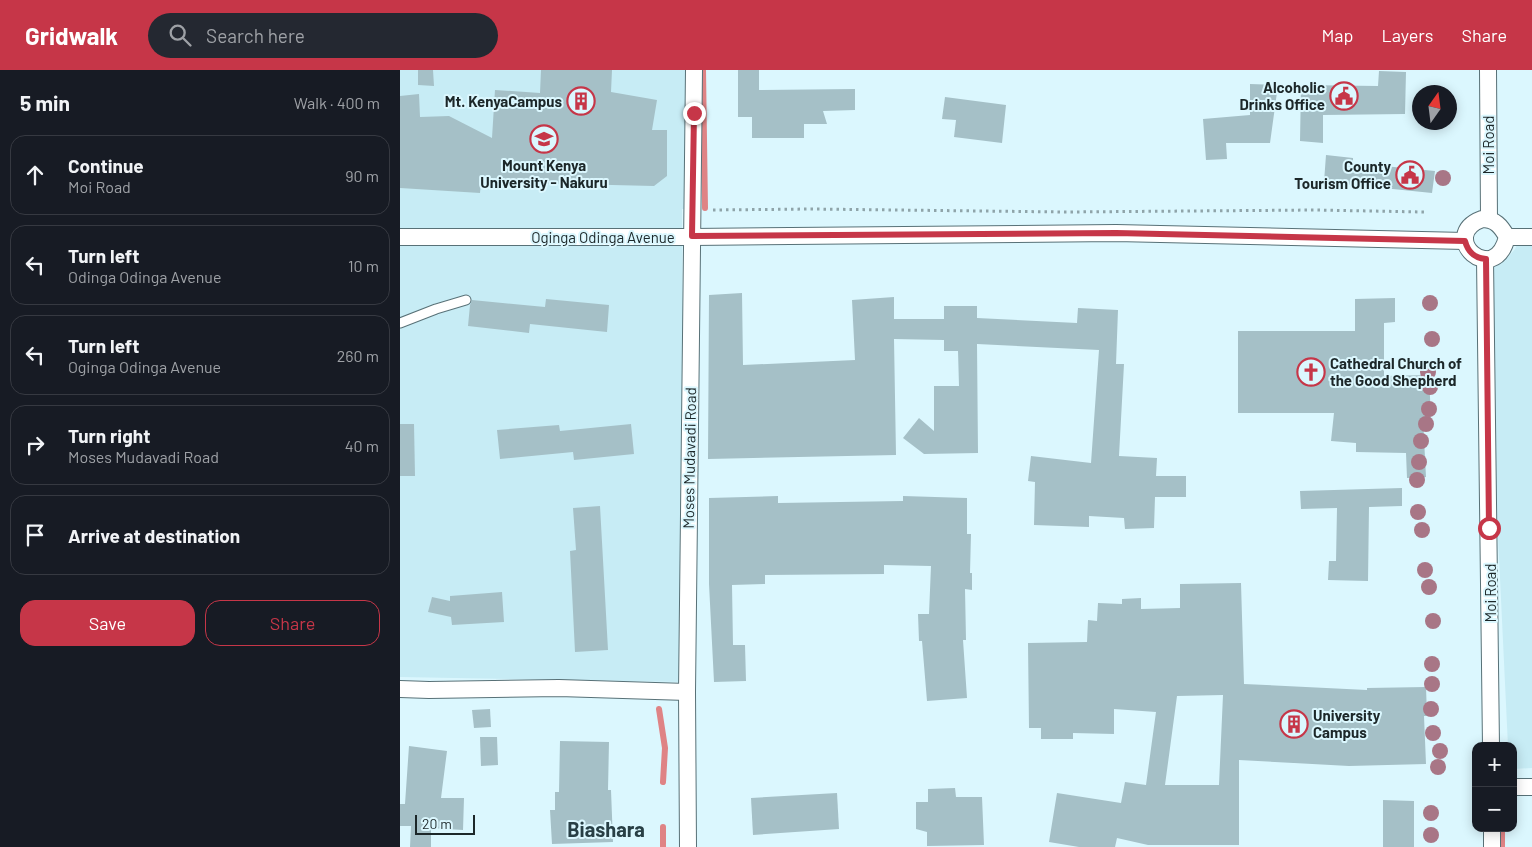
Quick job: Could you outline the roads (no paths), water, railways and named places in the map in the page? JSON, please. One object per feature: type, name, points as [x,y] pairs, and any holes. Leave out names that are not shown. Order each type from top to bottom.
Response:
[{"type":"street","name":"Moses Mudavadi Road","points":[[688,847],[687,692],[694,70]]},
{"type":"street","name":"Moi Road","points":[[1488,70],[1489,219]]},
{"type":"street","points":[[1489,219],[1500,225],[1507,237],[1504,248],[1500,253],[1491,259],[1486,259],[1474,256],[1466,247],[1465,241],[1469,227],[1475,222],[1489,219]]},
{"type":"street","name":"Oginga Odinga Avenue","points":[[400,236],[1116,233],[1465,241]]},
{"type":"street","points":[[1507,237],[1532,237]]},
{"type":"street","name":"Moi Road","points":[[1486,259],[1491,742]]},
{"type":"street","points":[[400,689],[559,688],[687,692]]},
{"type":"street","points":[[1517,787],[1532,787]]},
{"type":"street","points":[[1492,832],[1492,847]]},
{"type":"lane","points":[[400,324],[436,308],[466,300]]},
{"type":"waterway","points":[[703,70],[705,208]]},
{"type":"waterway","points":[[659,709],[665,748],[663,782]]},
{"type":"waterway","points":[[663,827],[663,847]]},
{"type":"waterway","points":[[1502,832],[1502,847]]},
{"type":"place","name":"Alcoholic Drinks Office","points":[[1344,96]]},
{"type":"place","name":"Mt. KenyaCampus","points":[[581,101]]},
{"type":"place","name":"Mount Kenya University - Nakuru","points":[[544,139]]},
{"type":"place","name":"County Tourism Office","points":[[1410,175]]},
{"type":"place","name":"Cathedral Church of the Good Shepherd","points":[[1311,372]]},
{"type":"place","name":"University Campus","points":[[1294,724]]},
{"type":"district","name":"Biashara","points":[[606,829]]}]
